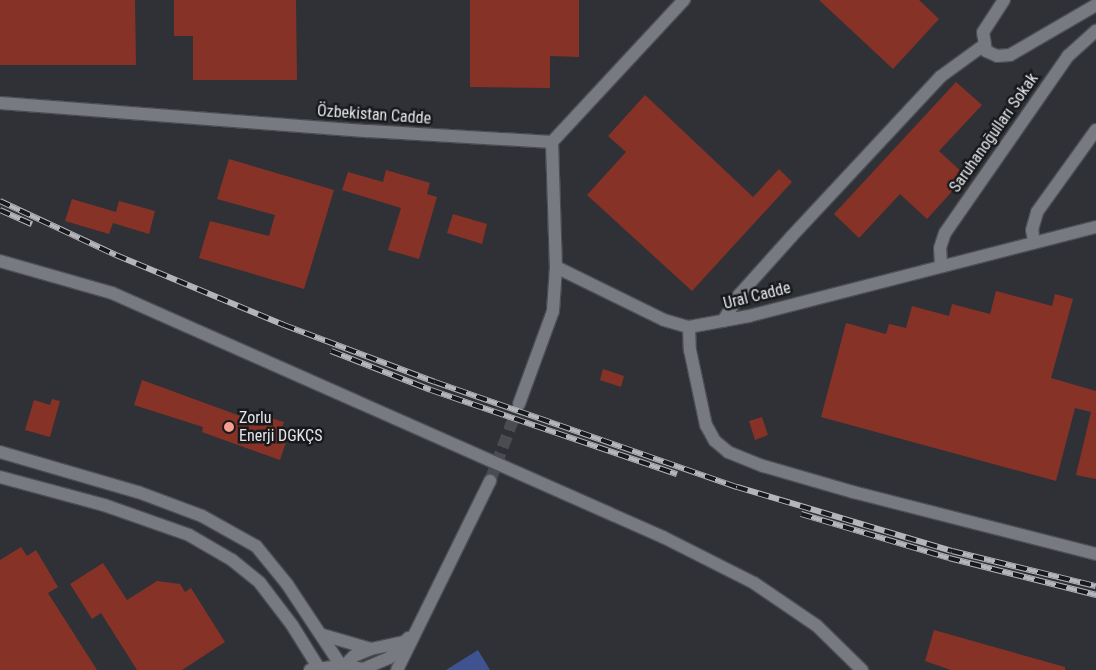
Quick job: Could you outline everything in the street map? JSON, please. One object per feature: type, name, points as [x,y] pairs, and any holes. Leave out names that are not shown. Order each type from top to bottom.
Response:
[{"type":"street","points":[[519,404],[553,311],[556,267],[552,142],[684,0]]},
{"type":"street","points":[[1004,0],[983,32],[984,45],[992,54],[1010,55],[1096,5]]},
{"type":"street","name":"Saruhanoğulları Sokak","points":[[941,265],[940,248],[944,233],[1068,56],[1096,32]]},
{"type":"street","points":[[723,322],[739,295],[790,236],[940,77],[984,45]]},
{"type":"street","name":"Özbekistan Cadde","points":[[0,103],[552,142]]},
{"type":"street","points":[[1034,242],[1032,230],[1037,212],[1096,130]]},
{"type":"street","name":"Ural Cadde","points":[[556,267],[664,320],[690,327],[723,322],[1096,227]]},
{"type":"street","points":[[0,261],[112,293],[663,537],[754,584],[810,620],[862,670]]},
{"type":"street","points":[[690,327],[690,350],[706,426],[714,440],[728,452],[763,466],[853,492],[1096,554]]},
{"type":"street","points":[[0,452],[138,492],[202,516],[256,546],[323,635],[343,667]]},
{"type":"street","points":[[0,477],[104,505],[179,532],[232,560],[260,583],[292,625],[316,669],[343,667],[363,669],[393,654],[416,632]]},
{"type":"street","points":[[397,670],[490,480]]},
{"type":"street","points":[[323,635],[371,649]]},
{"type":"street","points":[[343,667],[354,656],[371,649],[404,642]]},
{"type":"shaded area","points":[[478,650],[490,670],[446,670]]},
{"type":"building","points":[[0,0],[135,0],[136,65],[0,65]]},
{"type":"building","points":[[174,0],[296,0],[297,80],[193,80],[193,36],[174,36]]},
{"type":"building","points":[[470,0],[579,0],[579,57],[550,56],[550,88],[470,87]]},
{"type":"building","points":[[819,0],[919,0],[939,19],[893,69]]},
{"type":"building","points":[[956,82],[982,105],[939,151],[966,176],[927,219],[900,194],[859,238],[834,214]]},
{"type":"building","points":[[645,95],[753,197],[779,169],[792,182],[692,291],[587,195],[626,152],[608,136]]},
{"type":"building","points":[[229,159],[334,190],[304,289],[199,258],[210,221],[269,236],[275,215],[217,199]]},
{"type":"building","points":[[386,170],[430,183],[427,194],[437,197],[419,259],[388,250],[401,208],[342,190],[348,172],[383,182]]},
{"type":"building","points":[[72,199],[116,212],[119,201],[155,211],[149,234],[113,223],[109,234],[65,221]]},
{"type":"building","points":[[453,214],[487,224],[482,244],[447,233]]},
{"type":"building","points":[[996,291],[1052,306],[1055,294],[1073,299],[1051,378],[1096,391],[1096,479],[1076,475],[1091,412],[1075,408],[1056,481],[821,417],[846,323],[886,334],[889,324],[906,328],[912,306],[949,316],[952,304],[990,314]]},
{"type":"building","points":[[603,369],[624,376],[621,387],[600,380]]},
{"type":"building","points":[[142,380],[265,425],[268,417],[284,422],[281,430],[289,433],[280,460],[202,432],[203,427],[134,405]]},
{"type":"building","points":[[52,399],[60,401],[50,437],[25,430],[34,400],[50,405]]},
{"type":"building","points":[[762,417],[768,435],[755,440],[749,421]]},
{"type":"building","points":[[21,547],[27,556],[36,550],[58,587],[48,593],[97,670],[0,670],[0,560]]},
{"type":"building","points":[[103,563],[127,600],[157,581],[180,584],[185,592],[191,588],[225,642],[182,670],[137,670],[101,613],[92,619],[70,584]]},
{"type":"building","points":[[934,630],[1065,667],[1065,670],[951,670],[925,661]]},
{"type":"tunnel","points":[[490,481],[519,404]]},
{"type":"railway","points":[[0,201],[116,255],[284,325],[435,382],[737,487],[952,551],[1096,586]]},
{"type":"railway","points":[[0,210],[32,224]]},
{"type":"railway","points":[[331,351],[431,390],[677,474]]},
{"type":"railway","points":[[801,514],[949,558],[1096,595]]},
{"type":"place","name":"Zorlu Enerji DGKÇS","points":[[229,427]]}]
